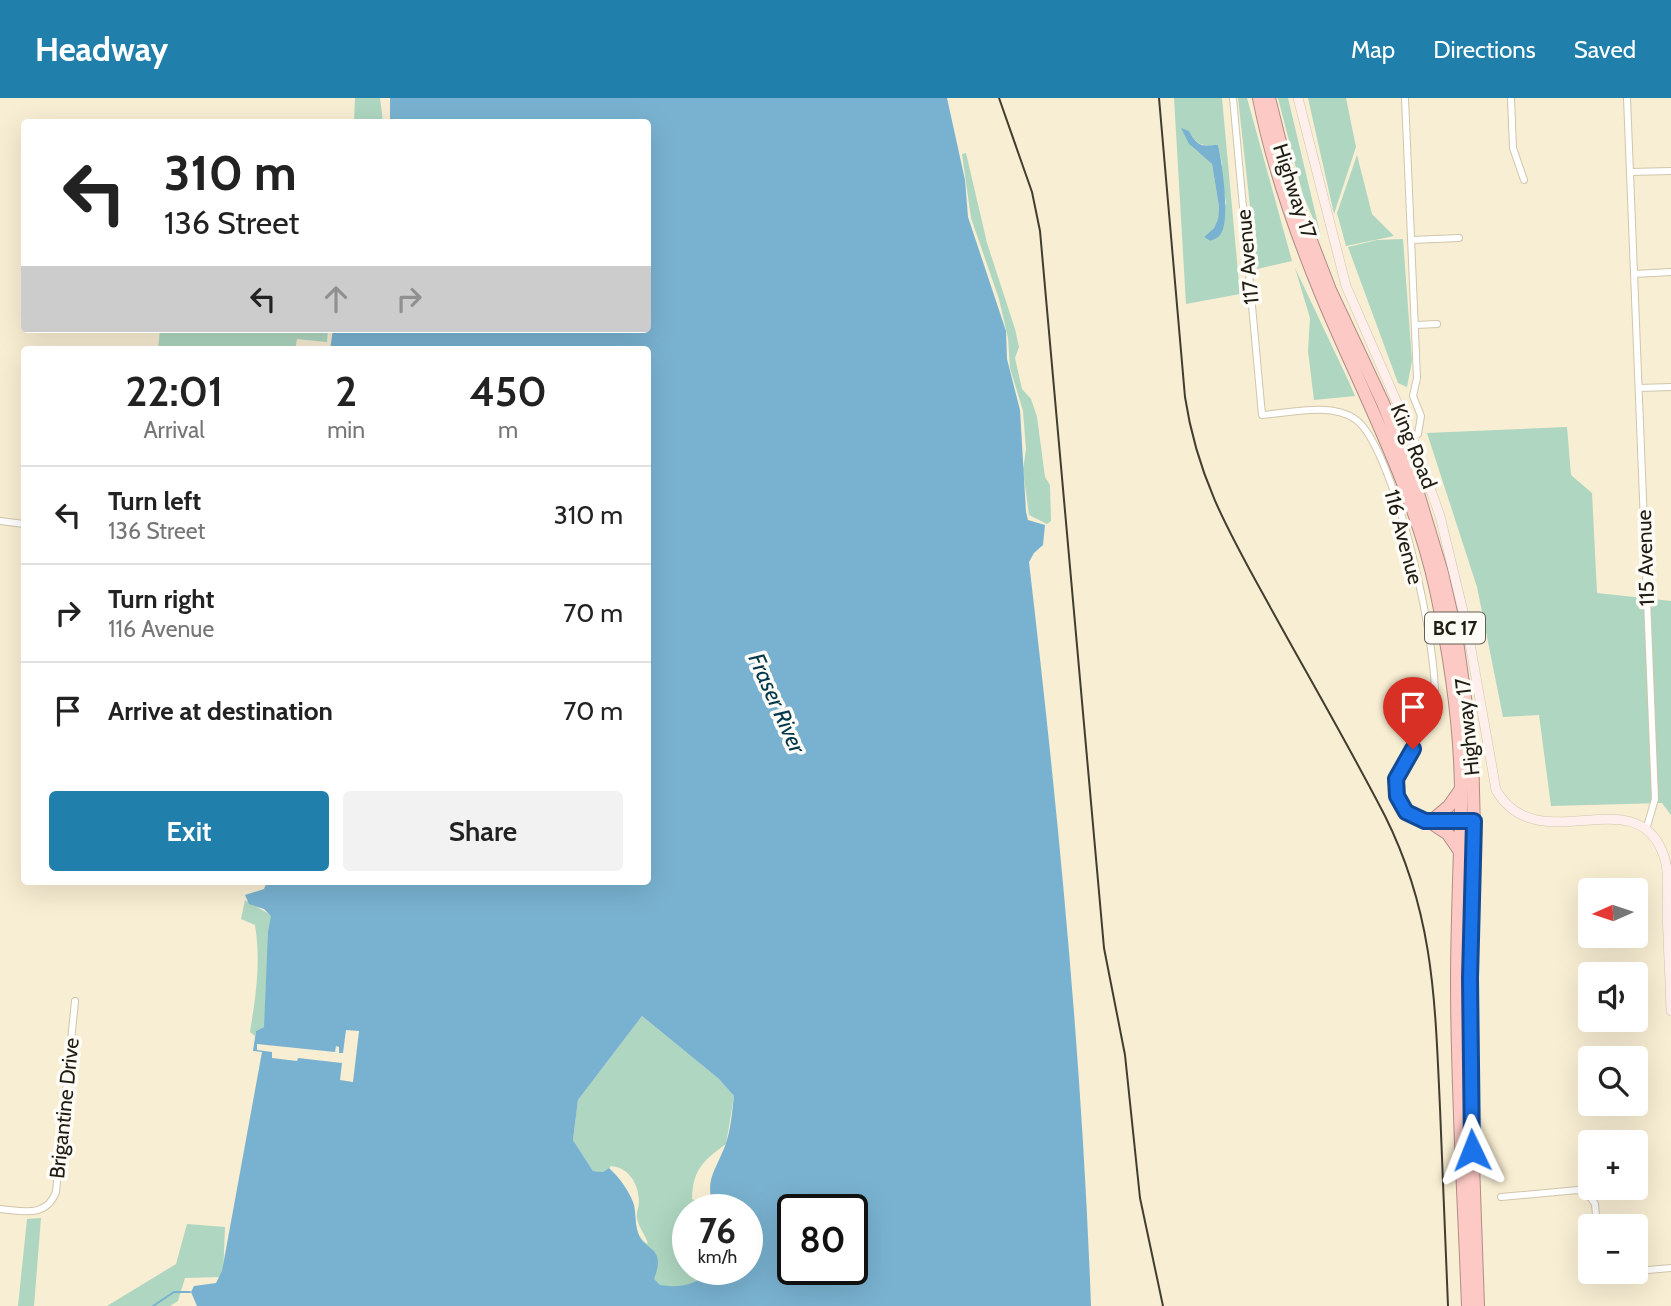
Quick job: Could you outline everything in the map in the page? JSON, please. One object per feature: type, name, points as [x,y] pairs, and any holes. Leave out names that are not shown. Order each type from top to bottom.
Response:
[{"type":"highway","name":"Highway 17","points":[[1259,98],[1283,194],[1321,294],[1391,447],[1418,523],[1436,590],[1446,646],[1461,789],[1458,1028],[1468,1306]]},
{"type":"highway","name":"Highway 17","points":[[1269,98],[1293,194],[1330,290],[1399,443],[1427,520],[1450,606],[1466,694],[1472,747],[1474,821],[1470,1077],[1478,1306]]},
{"type":"highway","points":[[1460,850],[1448,834],[1430,822],[1449,806],[1461,789]]},
{"type":"street","name":"117 Avenue","points":[[1233,98],[1262,415]]},
{"type":"street","name":"King Road","points":[[1297,98],[1346,286],[1412,437],[1440,516],[1468,632],[1492,777],[1502,801],[1523,818],[1536,821],[1614,819],[1632,822],[1646,830]]},
{"type":"street","points":[[1405,98],[1418,378],[1414,403],[1421,416],[1418,434],[1412,437]]},
{"type":"street","points":[[1511,98],[1513,148],[1524,180]]},
{"type":"street","name":"115 Avenue","points":[[1627,98],[1656,799],[1646,830]]},
{"type":"street","points":[[1630,172],[1671,171]]},
{"type":"street","points":[[1411,240],[1459,238]]},
{"type":"street","points":[[1634,274],[1671,272]]},
{"type":"street","points":[[1415,325],[1437,324]]},
{"type":"street","points":[[1639,388],[1671,387]]},
{"type":"street","name":"116 Avenue","points":[[1262,415],[1342,412],[1357,420],[1367,430],[1399,508],[1419,586],[1435,699],[1428,726],[1403,763],[1396,779],[1397,796],[1406,812],[1419,820],[1430,822]]},
{"type":"street","points":[[0,521],[21,524]]},
{"type":"street","points":[[1430,822],[1474,821]]},
{"type":"street","points":[[1646,830],[1663,851],[1666,865],[1671,1011]]},
{"type":"street","name":"Brigantine Drive","points":[[0,1209],[41,1210],[51,1202],[56,1192],[75,1001]]},
{"type":"street","points":[[1501,1197],[1578,1190],[1595,1204],[1596,1214]]},
{"type":"street","points":[[1648,1269],[1671,1268]]},
{"type":"green space","points":[[355,98],[380,98],[383,119],[354,119]]},
{"type":"green space","points":[[1174,98],[1222,98],[1240,294],[1186,304]],"holes":[[[1189,131],[1201,144],[1218,145],[1222,163],[1221,177],[1226,203],[1210,241],[1204,237],[1214,228],[1219,207],[1212,164],[1191,146]]]},
{"type":"green space","points":[[1238,98],[1247,98],[1292,261],[1257,269]]},
{"type":"green space","points":[[1278,98],[1288,98],[1321,237],[1303,195]]},
{"type":"green space","points":[[1308,98],[1346,98],[1356,147],[1334,214]]},
{"type":"green space","points":[[966,153],[987,243],[1015,329],[1019,347],[1015,358],[1022,389],[1031,399],[1037,417],[1045,477],[1050,485],[1051,521],[1047,524],[1029,515],[1023,470],[1026,449],[1023,411],[1010,368],[1008,338],[999,299],[971,218],[962,154]]},
{"type":"green space","points":[[1357,155],[1372,214],[1394,236],[1346,246],[1337,213]]},
{"type":"green space","points":[[1403,239],[1412,361],[1407,387],[1398,383],[1348,247],[1377,240]]},
{"type":"green space","points":[[1295,268],[1355,396],[1314,400],[1308,351],[1310,318]]},
{"type":"green space","points":[[160,333],[328,333],[327,342],[297,339],[296,346],[158,346]]},
{"type":"green space","points":[[1567,427],[1571,475],[1592,493],[1597,593],[1671,601],[1671,815],[1662,803],[1551,806],[1539,715],[1503,717],[1477,587],[1427,433]]},
{"type":"green space","points":[[301,885],[264,1027],[256,1031],[255,1036],[250,1032],[258,952],[255,925],[241,919],[245,900],[269,914]]},
{"type":"green space","points":[[642,1016],[719,1079],[734,1096],[726,1144],[701,1167],[694,1180],[692,1194],[672,1194],[672,1285],[701,1285],[690,1306],[597,1306],[608,1169],[603,1172],[593,1171],[573,1140],[578,1100]],"holes":[[[611,1166],[623,1170],[635,1183],[639,1196],[638,1221],[648,1244],[637,1230],[634,1207],[628,1193],[609,1169]]]},
{"type":"green space","points":[[41,1218],[34,1306],[18,1306],[27,1219]]},
{"type":"green space","points":[[187,1224],[225,1227],[223,1277],[185,1278],[178,1301],[170,1306],[107,1306],[176,1264]]},
{"type":"water","name":"Fraser River","points":[[390,98],[947,98],[965,180],[968,217],[1006,331],[1007,359],[1020,410],[1026,512],[1028,520],[1045,525],[1043,545],[1029,562],[1068,934],[1082,1120],[1091,1306],[197,1306],[191,1292],[194,1286],[216,1283],[222,1271],[262,1052],[253,1051],[256,1031],[264,1027],[271,916],[264,909],[249,904],[245,895],[264,889],[266,885],[651,885],[651,346],[331,346],[332,333],[651,333],[651,119],[390,119]],"holes":[[[642,1016],[719,1079],[734,1096],[729,1134],[712,1176],[710,1194],[763,1194],[763,1285],[660,1285],[654,1279],[658,1260],[638,1233],[634,1205],[627,1190],[609,1168],[603,1172],[593,1171],[573,1140],[578,1100]]]},
{"type":"water","points":[[1181,128],[1189,131],[1201,145],[1218,145],[1225,191],[1225,218],[1220,235],[1210,241],[1204,237],[1214,228],[1219,207],[1212,164],[1189,144]]},
{"type":"pier","points":[[346,1030],[359,1031],[353,1082],[340,1080],[342,1063],[272,1058],[272,1052],[257,1050],[257,1044],[335,1052],[336,1046],[339,1047],[339,1053],[343,1053]]},
{"type":"waterway","points":[[153,1306],[174,1292],[190,1292]]},
{"type":"railway","points":[[999,98],[1032,192],[1040,231],[1104,948],[1125,1055],[1140,1198],[1163,1306]]},
{"type":"railway","points":[[1159,98],[1185,397],[1199,457],[1231,535],[1385,816],[1414,888],[1423,923],[1436,1031],[1448,1306]]},
{"type":"route","points":[[1413,749],[1396,779],[1397,796],[1406,812],[1425,821],[1474,821],[1470,939],[1472,1150]]}]
